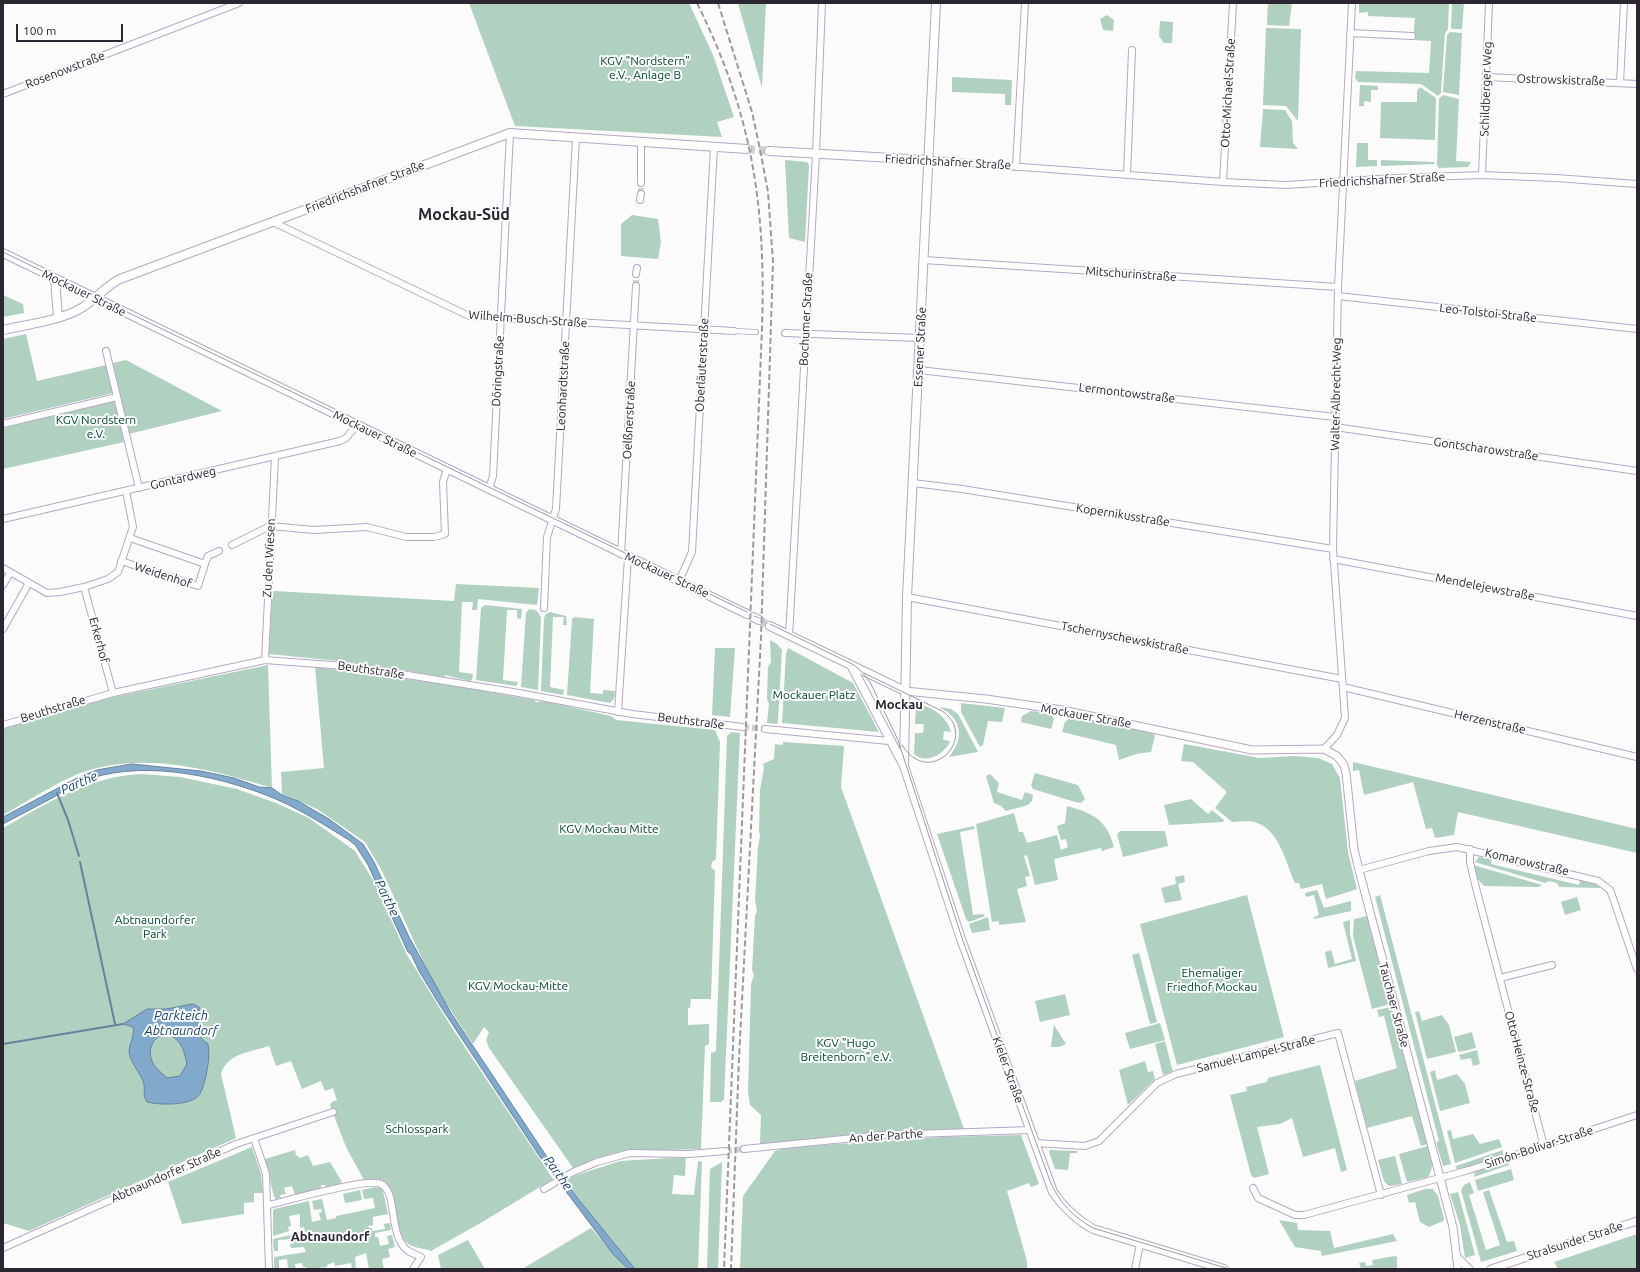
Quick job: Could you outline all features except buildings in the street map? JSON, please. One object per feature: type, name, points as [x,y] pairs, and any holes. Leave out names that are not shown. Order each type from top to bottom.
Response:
[{"type":"main road","name":"Essener Straße","points":[[905,691],[907,597],[936,3]]},
{"type":"main road","name":"Friedrichshafner Straße","points":[[3,330],[58,317],[75,311],[95,298],[106,287],[120,279],[510,133],[747,149]]},
{"type":"main road","name":"Friedrichshafner Straße","points":[[769,151],[928,160]]},
{"type":"main road","name":"Mockauer Straße","points":[[3,253],[753,617]]},
{"type":"main road","points":[[55,279],[58,317]]},
{"type":"main road","name":"Mockauer Straße","points":[[770,626],[853,668],[905,691]]},
{"type":"main road","name":"Kieler Straße","points":[[853,668],[889,741],[904,766],[961,939],[1053,1192],[1060,1203],[1075,1217],[1093,1229],[1224,1269]]},
{"type":"main road","name":"Kieler Straße","points":[[904,766],[905,691]]},
{"type":"street","name":"Rosenowstraße","points":[[3,94],[239,3]]},
{"type":"street","name":"Bochumer Straße","points":[[789,636],[816,154],[822,3]]},
{"type":"street","points":[[1016,166],[1026,3]]},
{"type":"street","name":"Otto-Michael-Straße","points":[[1223,182],[1233,3]]},
{"type":"street","name":"Walter-Albrecht-Weg","points":[[1324,749],[1337,735],[1345,718],[1333,549],[1338,287],[1352,3]]},
{"type":"street","name":"Schildberger Weg","points":[[1482,175],[1490,3]]},
{"type":"street","points":[[1620,83],[1624,3]]},
{"type":"street","points":[[1350,33],[1412,36]]},
{"type":"street","points":[[1127,175],[1132,50]]},
{"type":"street","name":"Ostrowskistraße","points":[[1486,77],[1637,84]]},
{"type":"street","name":"Döringstraße","points":[[489,489],[493,476],[510,133]]},
{"type":"street","name":"Leonhardtstraße","points":[[544,608],[547,537],[556,509],[576,138]]},
{"type":"street","points":[[641,142],[641,183]]},
{"type":"street","name":"Oberläuterstraße","points":[[679,581],[692,552],[714,147]]},
{"type":"street","name":"Friedrichshafner Straße","points":[[928,160],[1223,182],[1286,185],[1395,178],[1482,175],[1556,178],[1637,184]]},
{"type":"street","name":"Wilhelm-Busch-Straße","points":[[273,222],[468,316],[756,332]]},
{"type":"street","name":"Mitschurinstraße","points":[[924,260],[1338,287]]},
{"type":"street","name":"Oelßnerstraße","points":[[618,712],[636,286]]},
{"type":"street","name":"Leo-Tolstoi-Straße","points":[[1338,296],[1637,329]]},
{"type":"street","points":[[785,333],[920,338]]},
{"type":"street","points":[[106,351],[138,488]]},
{"type":"street","name":"Lermontowstraße","points":[[919,370],[1335,417]]},
{"type":"street","points":[[3,424],[117,397]]},
{"type":"street","name":"Gontardweg","points":[[3,519],[340,441],[346,438],[357,425]]},
{"type":"street","name":"Gontscharowstraße","points":[[1335,427],[1637,471]]},
{"type":"street","name":"Zu den Wiesen","points":[[265,660],[274,457]]},
{"type":"street","points":[[232,544],[270,526],[321,530],[367,527],[406,537],[434,537],[445,534],[443,482],[447,469]]},
{"type":"street","name":"Kopernikusstraße","points":[[913,483],[962,489],[1333,549]]},
{"type":"street","name":"Weidenhof","points":[[84,587],[108,579],[118,572],[133,527],[126,491]]},
{"type":"street","name":"Weidenhof","points":[[121,561],[198,586],[205,564],[130,538]]},
{"type":"street","points":[[205,564],[208,556],[219,551]]},
{"type":"street","name":"Mendelejewstraße","points":[[1333,559],[1637,616]]},
{"type":"street","points":[[3,568],[47,593],[84,587]]},
{"type":"street","points":[[3,586],[10,573]]},
{"type":"street","points":[[3,629],[28,583]]},
{"type":"street","name":"Erkerhof","points":[[84,587],[113,692]]},
{"type":"street","name":"Tschernyschewskistraße","points":[[907,597],[1342,679]]},
{"type":"street","name":"Beuthstraße","points":[[3,725],[113,692],[265,660],[358,667],[511,692],[618,712],[743,727]]},
{"type":"street","name":"Herzenstraße","points":[[1343,687],[1637,757]]},
{"type":"street","name":"Mockauer Straße","points":[[905,691],[986,699],[1062,710],[1252,750],[1324,749]]},
{"type":"street","points":[[765,729],[889,741]]},
{"type":"street","name":"Tauchaer Straße","points":[[1324,749],[1337,756],[1344,765],[1354,849],[1454,1228],[1458,1269]]},
{"type":"street","name":"Komarowstraße","points":[[1359,870],[1429,851],[1457,847],[1574,874],[1601,883],[1610,890],[1637,969]]},
{"type":"street","name":"Otto-Heinze-Straße","points":[[1470,849],[1470,862],[1473,875],[1544,1146]]},
{"type":"street","points":[[1500,978],[1552,965]]},
{"type":"street","name":"Samuel-Lampel-Straße","points":[[1034,1143],[1085,1146],[1099,1141],[1157,1083],[1176,1074],[1338,1034],[1381,1195]]},
{"type":"street","name":"Abtnaundorfer Straße","points":[[3,1248],[254,1138],[333,1112]]},
{"type":"street","name":"Simón-Bolívar-Straße","points":[[1440,1179],[1637,1115]]},
{"type":"street","name":"An der Parthe","points":[[744,1149],[884,1135],[1030,1130]]},
{"type":"street","points":[[254,1138],[266,1174],[269,1269]]},
{"type":"street","points":[[544,1189],[565,1176],[596,1162],[636,1152],[689,1154],[726,1151]]},
{"type":"street","points":[[1253,1188],[1258,1198],[1295,1215],[1304,1215],[1440,1179]]},
{"type":"street","points":[[268,1205],[358,1184],[377,1182],[382,1184],[388,1192],[396,1234],[407,1249],[421,1257],[413,1269]]},
{"type":"street","name":"Stralsunder Straße","points":[[1490,1269],[1637,1221]]},
{"type":"street","points":[[1135,1269],[1140,1244]]},
{"type":"street","points":[[1457,1257],[1469,1269]]},
{"type":"green space","name":"KGV \"Nordstern\" e.V., Anlage B","points":[[469,3],[689,3],[713,55],[734,117],[717,122],[722,137],[515,126]]},
{"type":"green space","points":[[738,3],[766,3],[762,88]]},
{"type":"green space","points":[[1268,3],[1292,3],[1289,26],[1267,25]]},
{"type":"green space","points":[[1359,3],[1449,3],[1448,29],[1445,33],[1441,93],[1438,96],[1421,84],[1358,82],[1355,78],[1356,71],[1429,73],[1431,41],[1413,40],[1415,18],[1368,16],[1368,12],[1359,13]]},
{"type":"green space","points":[[1452,3],[1464,3],[1462,29],[1452,29],[1451,27]]},
{"type":"green space","points":[[1107,15],[1114,20],[1113,31],[1103,30],[1100,19]]},
{"type":"green space","points":[[1160,21],[1173,22],[1172,43],[1164,43],[1159,36]]},
{"type":"green space","points":[[1266,28],[1301,29],[1298,121],[1286,106],[1263,105]]},
{"type":"green space","points":[[1450,32],[1462,33],[1459,95],[1443,92],[1447,35]]},
{"type":"green space","points":[[952,77],[1012,80],[1011,105],[1005,105],[1005,94],[952,92]]},
{"type":"green space","points":[[1360,85],[1378,86],[1378,90],[1371,90],[1371,102],[1364,101],[1364,106],[1359,106]]},
{"type":"green space","points":[[1420,87],[1436,98],[1435,140],[1380,138],[1381,102],[1417,102],[1417,91]]},
{"type":"green space","points":[[1443,95],[1459,99],[1456,161],[1471,162],[1468,167],[1439,168],[1437,165],[1439,99]]},
{"type":"green space","points":[[1263,109],[1285,110],[1292,121],[1293,143],[1298,149],[1260,147]]},
{"type":"green space","points":[[1357,143],[1368,143],[1368,160],[1377,160],[1377,166],[1356,167]]},
{"type":"green space","points":[[785,160],[807,162],[809,165],[805,242],[789,238]]},
{"type":"green space","points":[[1381,160],[1434,162],[1435,164],[1381,166]]},
{"type":"green space","points":[[632,215],[658,219],[661,242],[658,259],[621,256],[621,224]]},
{"type":"green space","points":[[3,295],[23,304],[24,313],[3,317]]},
{"type":"green space","name":"KGV Nordstern e.V.","points":[[26,334],[37,381],[106,365],[113,393],[3,419],[3,339]]},
{"type":"green space","name":"KGV Nordstern e.V.","points":[[126,360],[222,411],[129,434],[113,363]]},
{"type":"green space","name":"KGV Nordstern e.V.","points":[[115,401],[124,442],[3,469],[3,428]]},
{"type":"green space","points":[[456,584],[539,588],[537,605],[478,599],[477,610],[472,610],[473,602],[462,602],[459,672],[473,674],[472,680],[469,681],[445,675],[444,677],[358,663],[269,654],[272,592],[274,591],[454,601]]},
{"type":"green space","points":[[485,605],[522,609],[521,619],[517,618],[517,610],[507,610],[503,680],[518,682],[516,686],[476,680],[481,608]]},
{"type":"green space","points":[[529,609],[536,610],[541,617],[538,690],[521,687],[526,613]]},
{"type":"green space","points":[[550,612],[566,616],[567,625],[563,625],[564,617],[553,617],[550,687],[564,690],[563,695],[541,691],[544,618],[546,614]]},
{"type":"green space","points":[[575,617],[594,619],[590,693],[603,694],[603,690],[615,691],[614,699],[610,703],[567,695],[572,619]]},
{"type":"green space","points":[[770,640],[777,644],[782,650],[777,724],[767,723],[769,704],[767,699],[768,667],[771,662]]},
{"type":"green space","points":[[715,648],[735,648],[730,717],[712,715]]},
{"type":"green space","name":"Mockauer Platz","points":[[788,648],[853,683],[879,732],[782,723],[786,654]]},
{"type":"green space","points":[[268,665],[272,788],[224,774],[200,769],[151,763],[126,763],[102,767],[78,774],[3,815],[3,728],[76,705]]},
{"type":"green space","points":[[315,667],[444,684],[534,700],[536,702],[544,701],[611,716],[616,720],[715,730],[720,742],[716,859],[712,862],[711,867],[715,871],[711,999],[691,999],[690,1008],[688,1008],[688,1025],[709,1024],[709,1044],[705,1046],[701,1149],[629,1151],[593,1160],[573,1168],[489,1048],[486,1040],[489,1032],[484,1027],[473,1044],[434,985],[382,871],[365,842],[317,809],[282,794],[281,772],[324,768]]},
{"type":"green space","points":[[961,703],[1005,708],[1002,722],[988,721],[983,745],[980,747],[961,712]]},
{"type":"green space","points":[[920,705],[930,708],[940,714],[944,718],[951,732],[944,731],[943,740],[950,741],[948,746],[940,754],[929,758],[919,757],[914,754],[915,733],[923,733],[924,724],[915,724],[916,708]]},
{"type":"green space","points":[[939,707],[951,709],[958,714],[978,752],[949,757],[957,742],[959,729],[953,717],[947,711]]},
{"type":"green space","points":[[1031,711],[1050,713],[1054,719],[1051,729],[1021,722],[1022,716]]},
{"type":"green space","points":[[1073,716],[1149,730],[1155,736],[1151,752],[1136,754],[1119,760],[1116,745],[1062,732],[1065,722]]},
{"type":"green space","points":[[731,732],[740,733],[724,1099],[721,1102],[710,1102],[711,1053],[716,1051],[727,736]]},
{"type":"green space","name":"KGV \"Hugo Breitenborn\" e.V.","points":[[783,742],[844,746],[841,787],[964,1129],[884,1132],[760,1145],[761,1115],[750,1105],[748,1092],[751,984],[754,975],[752,970],[755,916],[757,911],[755,900],[760,836],[760,790],[764,768],[763,764],[774,759],[775,744],[783,745]]},
{"type":"green space","points":[[1184,744],[1260,758],[1295,756],[1318,758],[1332,764],[1340,778],[1348,852],[1357,889],[1326,899],[1322,884],[1301,889],[1299,883],[1295,883],[1277,840],[1265,827],[1248,821],[1232,822],[1215,808],[1227,792],[1193,762],[1181,761]]},
{"type":"green space","points":[[1353,762],[1637,829],[1637,853],[1458,812],[1454,835],[1435,838],[1432,828],[1426,829],[1413,782],[1364,795],[1359,770],[1353,771]]},
{"type":"green space","points":[[1035,773],[1078,785],[1085,799],[1081,803],[1075,802],[1033,789],[1031,785]]},
{"type":"green space","name":"Abtnaundorfer Park","points":[[142,774],[180,777],[237,789],[276,803],[309,818],[355,851],[373,880],[407,955],[452,1028],[553,1179],[431,1251],[411,1246],[406,1242],[401,1233],[391,1190],[386,1183],[377,1179],[364,1180],[346,1147],[330,1105],[332,1102],[337,1100],[333,1088],[325,1091],[321,1081],[302,1089],[291,1061],[276,1066],[269,1046],[234,1057],[224,1067],[221,1074],[236,1138],[29,1231],[3,1223],[3,828],[70,792],[104,780]]},
{"type":"green space","points":[[990,774],[999,783],[997,792],[1022,800],[1025,792],[1033,795],[1032,801],[1028,805],[1006,811],[1001,806],[994,803],[986,776]]},
{"type":"green space","points":[[1191,799],[1208,814],[1212,810],[1224,820],[1223,822],[1169,825],[1164,805]]},
{"type":"green space","points":[[1067,806],[1098,819],[1107,830],[1114,847],[1102,851],[1101,848],[1054,859],[1058,880],[1035,885],[1027,855],[1024,856],[1030,876],[1025,877],[1027,886],[1017,889],[1026,922],[999,925],[999,921],[992,922],[976,824],[1014,813],[1019,832],[1023,832],[1027,843],[1057,835],[1061,850],[1068,847],[1066,839],[1061,840],[1057,826],[1065,823]]},
{"type":"green space","points":[[974,826],[974,829],[960,832],[973,915],[983,914],[985,916],[969,922],[966,919],[937,834]]},
{"type":"green space","points":[[1120,831],[1165,831],[1168,846],[1123,857],[1117,834]]},
{"type":"green space","points":[[1479,857],[1492,859],[1491,864],[1579,885],[1580,880],[1595,884],[1601,888],[1559,887],[1557,883],[1549,881],[1545,883],[1475,862]]},
{"type":"green space","points":[[1473,865],[1542,885],[1538,887],[1484,886],[1475,876]]},
{"type":"green space","points":[[1184,875],[1185,882],[1178,884],[1182,900],[1165,903],[1161,888],[1176,884],[1175,877]]},
{"type":"green space","points":[[1317,890],[1324,908],[1351,901],[1351,911],[1314,919],[1314,917],[1319,915],[1314,895],[1306,897],[1305,893]]},
{"type":"green space","name":"Ehemaliger Friedhof Mockau","points":[[1247,895],[1284,1037],[1177,1065],[1140,924]]},
{"type":"green space","points":[[1380,895],[1451,1164],[1443,1166],[1436,1142],[1439,1141],[1375,897]]},
{"type":"green space","points":[[1577,897],[1581,910],[1565,915],[1561,902]]},
{"type":"green space","points":[[1367,916],[1390,1004],[1372,1009],[1353,936],[1354,919]]},
{"type":"green space","points":[[988,917],[990,930],[972,933],[969,924]]},
{"type":"green space","points":[[1350,920],[1350,934],[1356,961],[1328,968],[1325,952],[1331,950],[1335,964],[1352,959],[1343,922]]},
{"type":"green space","points":[[1139,953],[1157,1022],[1150,1024],[1132,955]]},
{"type":"green space","points":[[1065,994],[1070,1015],[1040,1022],[1035,1001]]},
{"type":"green space","points":[[1391,1007],[1427,1144],[1421,1146],[1412,1116],[1367,1128],[1355,1081],[1397,1068],[1384,1016],[1379,1017],[1377,1010]]},
{"type":"green space","points":[[1419,1011],[1422,1021],[1442,1015],[1449,1025],[1456,1052],[1427,1059],[1415,1012]]},
{"type":"green space","points":[[1160,1023],[1165,1040],[1130,1049],[1125,1033]]},
{"type":"green space","points":[[1054,1025],[1066,1044],[1059,1047],[1051,1047]]},
{"type":"green space","points":[[1472,1032],[1476,1048],[1460,1052],[1458,1051],[1454,1037]]},
{"type":"green space","points":[[1165,1041],[1173,1072],[1163,1075],[1155,1044]]},
{"type":"green space","points":[[1477,1050],[1480,1064],[1473,1066],[1471,1058],[1461,1060],[1459,1055]]},
{"type":"green space","points":[[1145,1061],[1148,1072],[1153,1071],[1155,1079],[1128,1105],[1119,1070]]},
{"type":"green space","points":[[1320,1065],[1347,1170],[1341,1172],[1335,1148],[1303,1157],[1292,1118],[1280,1124],[1257,1127],[1269,1174],[1254,1178],[1251,1175],[1230,1095],[1247,1091],[1246,1087],[1267,1082],[1268,1078]]},
{"type":"green space","points":[[1435,1070],[1437,1080],[1457,1074],[1465,1084],[1470,1103],[1440,1111],[1430,1072]]},
{"type":"green space","points":[[1451,1130],[1453,1139],[1473,1134],[1480,1144],[1499,1139],[1502,1147],[1455,1163],[1447,1131]]},
{"type":"green space","points":[[1021,1135],[1039,1184],[1031,1187],[1029,1183],[1007,1191],[1027,1261],[1027,1269],[740,1269],[743,1196],[775,1151],[790,1147],[942,1137]]},
{"type":"green space","points":[[1428,1146],[1432,1166],[1428,1177],[1407,1182],[1399,1154]]},
{"type":"green space","points":[[252,1147],[261,1174],[263,1193],[254,1193],[254,1202],[244,1203],[244,1214],[182,1224],[168,1182]]},
{"type":"green space","points":[[295,1150],[296,1155],[300,1158],[308,1155],[313,1166],[330,1162],[342,1182],[326,1189],[325,1185],[321,1185],[321,1188],[295,1195],[292,1186],[284,1188],[286,1194],[280,1195],[281,1198],[276,1199],[274,1197],[265,1159]]},
{"type":"green space","points":[[1050,1150],[1077,1151],[1077,1153],[1070,1153],[1068,1170],[1055,1169],[1049,1152]]},
{"type":"green space","points":[[1503,1150],[1503,1156],[1457,1170],[1456,1166]]},
{"type":"green space","points":[[1395,1156],[1402,1184],[1389,1186],[1384,1181],[1378,1160]]},
{"type":"green space","points":[[686,1157],[685,1176],[674,1175],[672,1194],[694,1195],[698,1161],[702,1162],[698,1269],[634,1269],[616,1249],[565,1179],[620,1161]]},
{"type":"green space","points":[[1508,1161],[1509,1165],[1474,1177],[1475,1172]]},
{"type":"green space","points":[[722,1162],[718,1269],[707,1269],[710,1169]]},
{"type":"green space","points":[[1511,1169],[1514,1180],[1478,1191],[1475,1180]]},
{"type":"green space","points":[[1470,1182],[1474,1193],[1469,1195],[1486,1250],[1500,1245],[1483,1192],[1489,1190],[1507,1242],[1514,1241],[1517,1251],[1481,1262],[1461,1190],[1464,1185]]},
{"type":"green space","points":[[375,1187],[381,1188],[383,1191],[388,1214],[373,1217],[373,1225],[368,1226],[369,1228],[372,1228],[372,1231],[385,1229],[384,1224],[390,1223],[391,1230],[375,1233],[375,1237],[378,1237],[380,1246],[389,1244],[387,1236],[392,1235],[395,1247],[388,1249],[390,1257],[382,1259],[384,1269],[369,1269],[366,1253],[355,1257],[356,1269],[352,1269],[351,1263],[335,1266],[334,1262],[327,1265],[327,1267],[307,1269],[306,1267],[303,1267],[302,1263],[295,1264],[296,1269],[288,1269],[287,1259],[279,1260],[279,1269],[274,1269],[274,1257],[306,1252],[304,1247],[291,1248],[290,1244],[294,1244],[293,1239],[278,1240],[278,1251],[274,1251],[273,1239],[305,1232],[304,1227],[300,1228],[300,1214],[289,1216],[291,1226],[288,1227],[289,1231],[273,1236],[274,1209],[309,1201],[312,1222],[321,1220],[319,1213],[322,1212],[321,1209],[314,1210],[312,1201],[322,1199],[327,1220],[336,1218],[336,1216],[375,1208],[373,1198],[364,1199],[362,1190]]},
{"type":"green space","points":[[1425,1189],[1433,1189],[1438,1196],[1444,1218],[1443,1221],[1429,1227],[1420,1222],[1415,1202],[1409,1203],[1407,1195]]},
{"type":"green space","points":[[360,1190],[362,1200],[345,1203],[343,1194]]},
{"type":"green space","points":[[1458,1192],[1475,1255],[1465,1258],[1460,1225],[1450,1194]]},
{"type":"green space","points":[[1279,1220],[1297,1223],[1298,1230],[1330,1231],[1334,1248],[1393,1234],[1397,1241],[1322,1256],[1321,1251],[1295,1247]]},
{"type":"green space","points":[[591,1228],[627,1269],[522,1269]]},
{"type":"green space","points":[[1637,1234],[1637,1269],[1558,1269],[1554,1262]]},
{"type":"green space","points":[[468,1240],[485,1269],[441,1269],[438,1255]]},
{"type":"green space","points":[[1395,1256],[1397,1257],[1397,1269],[1361,1269],[1359,1263],[1365,1262],[1366,1266],[1373,1265],[1372,1260]]},
{"type":"water","name":"Parthe","points":[[132,764],[201,771],[234,778],[259,787],[272,788],[282,795],[298,801],[329,819],[363,844],[374,862],[409,937],[451,1013],[547,1157],[635,1269],[628,1269],[613,1254],[540,1157],[419,971],[411,954],[408,952],[368,865],[356,846],[349,840],[296,809],[257,792],[211,778],[161,771],[114,773],[92,778],[72,786],[3,824],[3,817],[79,777],[97,770]]},
{"type":"water","name":"Parkteich Abtnaundorf","points":[[193,1004],[199,1007],[198,1031],[199,1035],[208,1044],[208,1064],[201,1092],[198,1096],[188,1102],[159,1104],[147,1102],[143,1081],[131,1060],[129,1052],[133,1027],[123,1024],[147,1009],[166,1009]],"holes":[[[166,1033],[179,1042],[184,1053],[187,1064],[180,1076],[167,1078],[156,1068],[153,1063],[150,1052],[151,1047],[158,1037]]]},
{"type":"waterway","name":"Parthe","points":[[57,793],[68,820],[79,856]]},
{"type":"waterway","points":[[80,862],[115,1024]]},
{"type":"waterway","points":[[3,1044],[123,1024]]},
{"type":"tunnel","points":[[747,149],[769,151]]},
{"type":"tunnel","points":[[641,183],[641,194]]},
{"type":"tunnel","points":[[636,274],[636,286]]},
{"type":"tunnel","points":[[759,620],[770,626]]},
{"type":"tunnel","points":[[743,727],[765,729]]},
{"type":"tunnel","points":[[726,1151],[744,1149]]},
{"type":"tram line","points":[[3,252],[747,612]]},
{"type":"tram line","points":[[754,616],[759,618]]},
{"type":"tram line","points":[[770,624],[854,665],[870,682],[898,740],[962,938],[1050,1181],[1062,1202],[1073,1214],[1093,1228],[1229,1269]]},
{"type":"tram line","points":[[864,673],[942,711],[952,721],[956,733],[953,745],[947,754],[937,761],[925,762],[913,757],[902,745]]},
{"type":"railway","points":[[697,3],[716,44],[731,83],[743,122],[752,161],[758,200],[763,283],[724,1269]]},
{"type":"railway","points":[[718,3],[752,112],[761,154],[768,192],[773,262],[761,637],[739,1058],[731,1269]]},
{"type":"district","name":"Mockau-Süd","points":[[464,215]]},
{"type":"district","name":"Mockau","points":[[899,705]]},
{"type":"district","name":"Abtnaundorf","points":[[330,1237]]},
{"type":"park label","name":"KGV Mockau Mitte","points":[[609,829]]},
{"type":"park label","name":"KGV Mockau-Mitte","points":[[518,986]]},
{"type":"park label","name":"Schlosspark","points":[[417,1129]]}]
